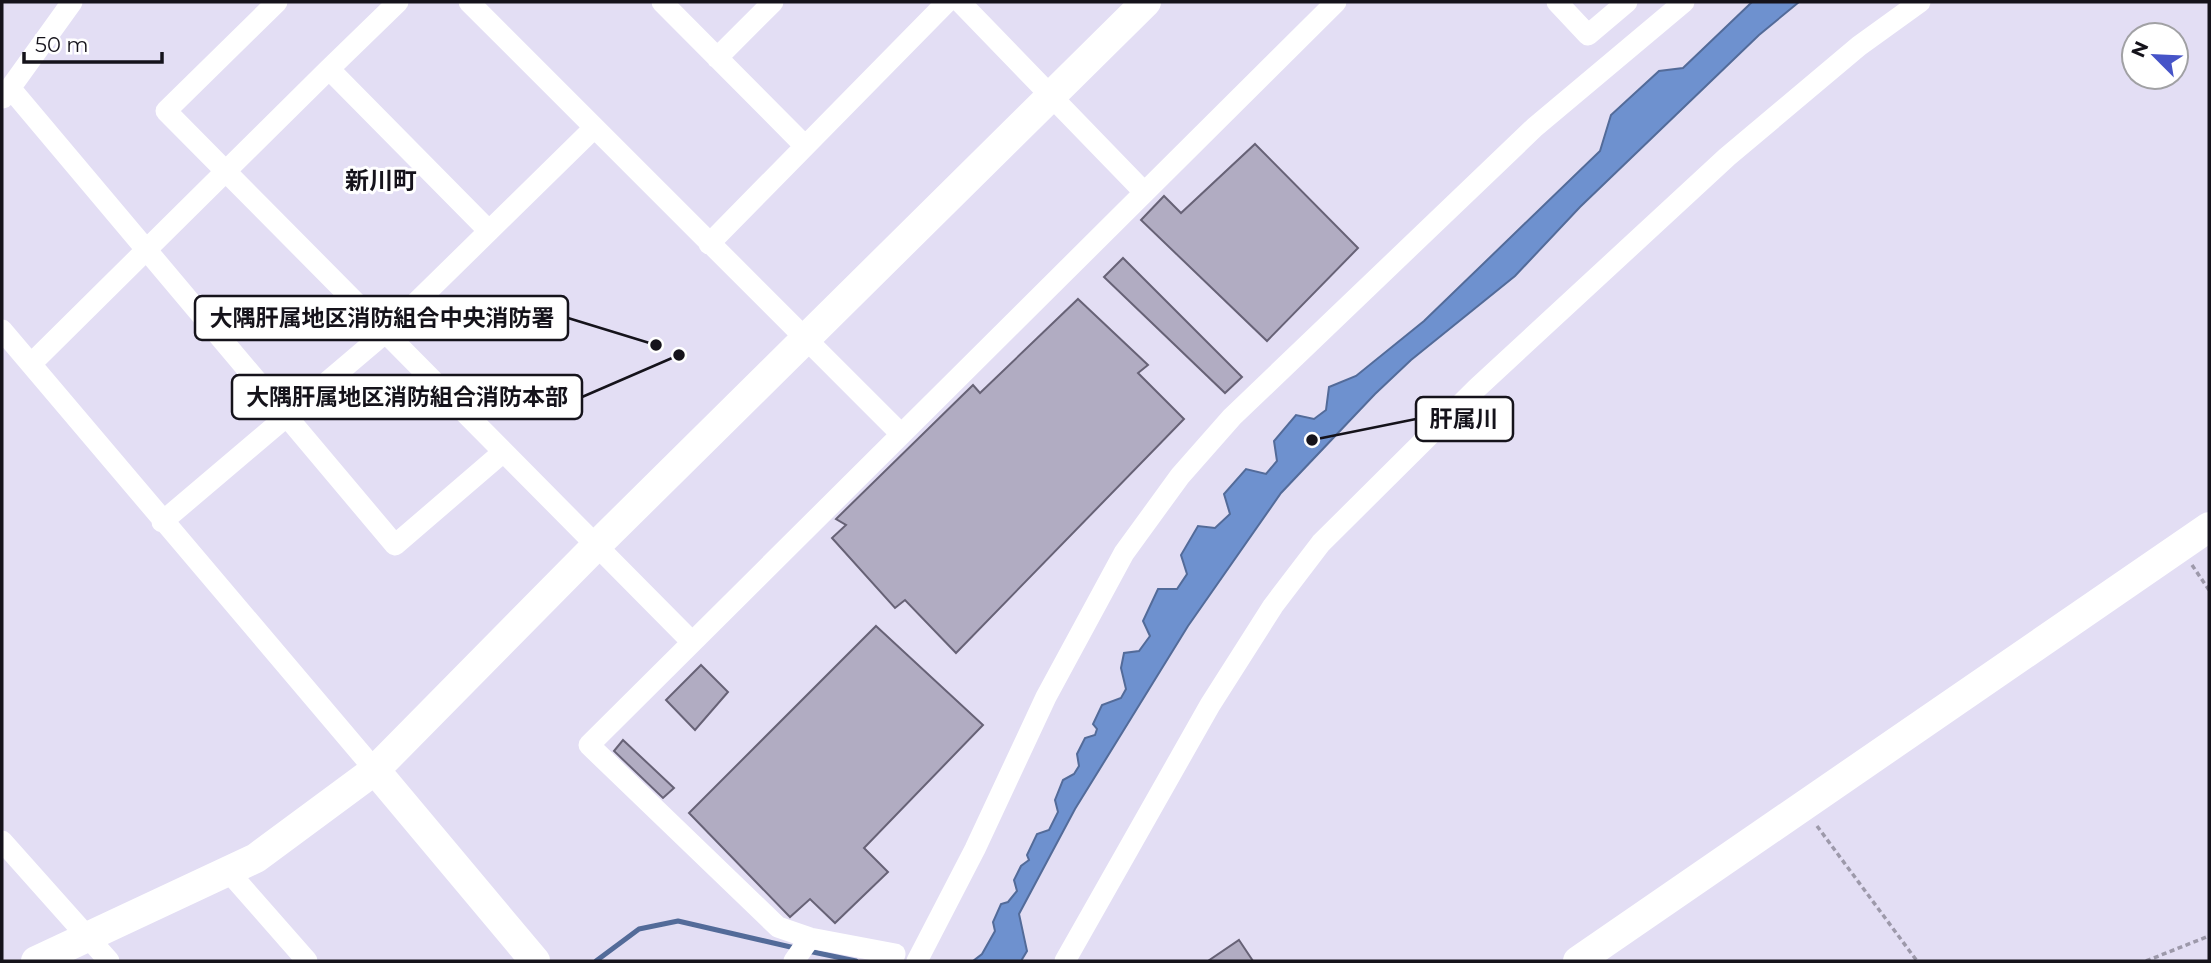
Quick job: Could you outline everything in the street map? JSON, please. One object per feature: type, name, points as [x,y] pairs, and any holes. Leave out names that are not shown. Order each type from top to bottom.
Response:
[{"type":"street","points":[[72,2],[6,94],[146,251],[395,545],[502,453]]},
{"type":"street","points":[[277,2],[166,111],[691,641]]},
{"type":"street","points":[[31,364],[398,2]]},
{"type":"street","points":[[469,2],[593,129],[900,433]]},
{"type":"street","points":[[662,2],[806,146]]},
{"type":"street","points":[[717,58],[773,2]]},
{"type":"street","points":[[709,244],[947,2]]},
{"type":"street","points":[[960,2],[1144,192]]},
{"type":"street","points":[[36,961],[256,858],[375,769],[597,545],[1146,2]]},
{"type":"street","points":[[892,961],[895,954],[801,951],[589,745],[1336,2]]},
{"type":"street","points":[[1557,2],[1588,35],[1627,2]]},
{"type":"street","points":[[917,961],[975,849],[1046,697],[1104,589],[1124,553],[1180,476],[1232,417],[1535,127],[1684,2]]},
{"type":"street","points":[[1065,961],[1209,705],[1273,606],[1321,543],[1477,388],[1727,157],[1859,46],[1920,2]]},
{"type":"street","points":[[329,69],[489,231]]},
{"type":"street","points":[[162,522],[386,332],[593,129]]},
{"type":"street","points":[[2,330],[535,961]]},
{"type":"street","points":[[1578,961],[2209,527]]},
{"type":"street","points":[[2,841],[109,961]]},
{"type":"street","points":[[228,871],[307,961]]},
{"type":"path","points":[[2180,547],[2209,590]]},
{"type":"path","points":[[1803,808],[1917,961]]},
{"type":"path","points":[[2146,961],[2209,936]]},
{"type":"water","points":[[1752,2],[1799,2],[1759,35],[1580,207],[1515,276],[1411,360],[1375,394],[1281,493],[1188,626],[1075,809],[1019,914],[1027,951],[1021,961],[973,961],[982,954],[995,931],[993,922],[1001,904],[1008,902],[1017,891],[1014,880],[1021,866],[1029,860],[1027,855],[1037,834],[1049,830],[1058,812],[1055,800],[1063,780],[1074,774],[1079,766],[1077,754],[1085,738],[1095,735],[1097,729],[1093,724],[1102,705],[1121,698],[1126,689],[1121,668],[1124,653],[1139,651],[1150,636],[1143,621],[1158,589],[1177,589],[1187,574],[1181,555],[1198,526],[1215,528],[1230,514],[1224,494],[1246,469],[1266,474],[1277,461],[1274,441],[1296,415],[1314,419],[1326,410],[1329,387],[1356,376],[1424,321],[1600,151],[1611,115],[1659,71],[1683,68]]},
{"type":"building","points":[[1255,144],[1358,248],[1267,341],[1141,220],[1164,196],[1181,213]]},
{"type":"building","points":[[1123,258],[1242,377],[1225,393],[1104,277]]},
{"type":"building","points":[[1078,299],[1148,365],[1138,373],[1184,419],[956,653],[905,600],[895,608],[832,538],[846,525],[836,519],[973,385],[980,393]]},
{"type":"building","points":[[876,626],[983,725],[864,848],[888,872],[835,923],[810,899],[790,917],[689,813]]},
{"type":"building","points":[[701,665],[728,692],[695,730],[666,700]]},
{"type":"building","points":[[623,740],[674,788],[663,798],[614,751]]},
{"type":"building","points":[[1239,940],[1253,961],[1208,961]]},
{"type":"waterway","points":[[596,961],[639,929],[678,921],[795,948]]},
{"type":"waterway","points":[[808,951],[856,961]]},
{"type":"place","name":"大隅肝属地区消防組合中央消防署","points":[[656,345]]},
{"type":"place","name":"大隅肝属地区消防組合消防本部","points":[[679,355]]},
{"type":"place","name":"肝属川","points":[[1312,440]]},
{"type":"district","name":"新川町","points":[[381,181]]}]
